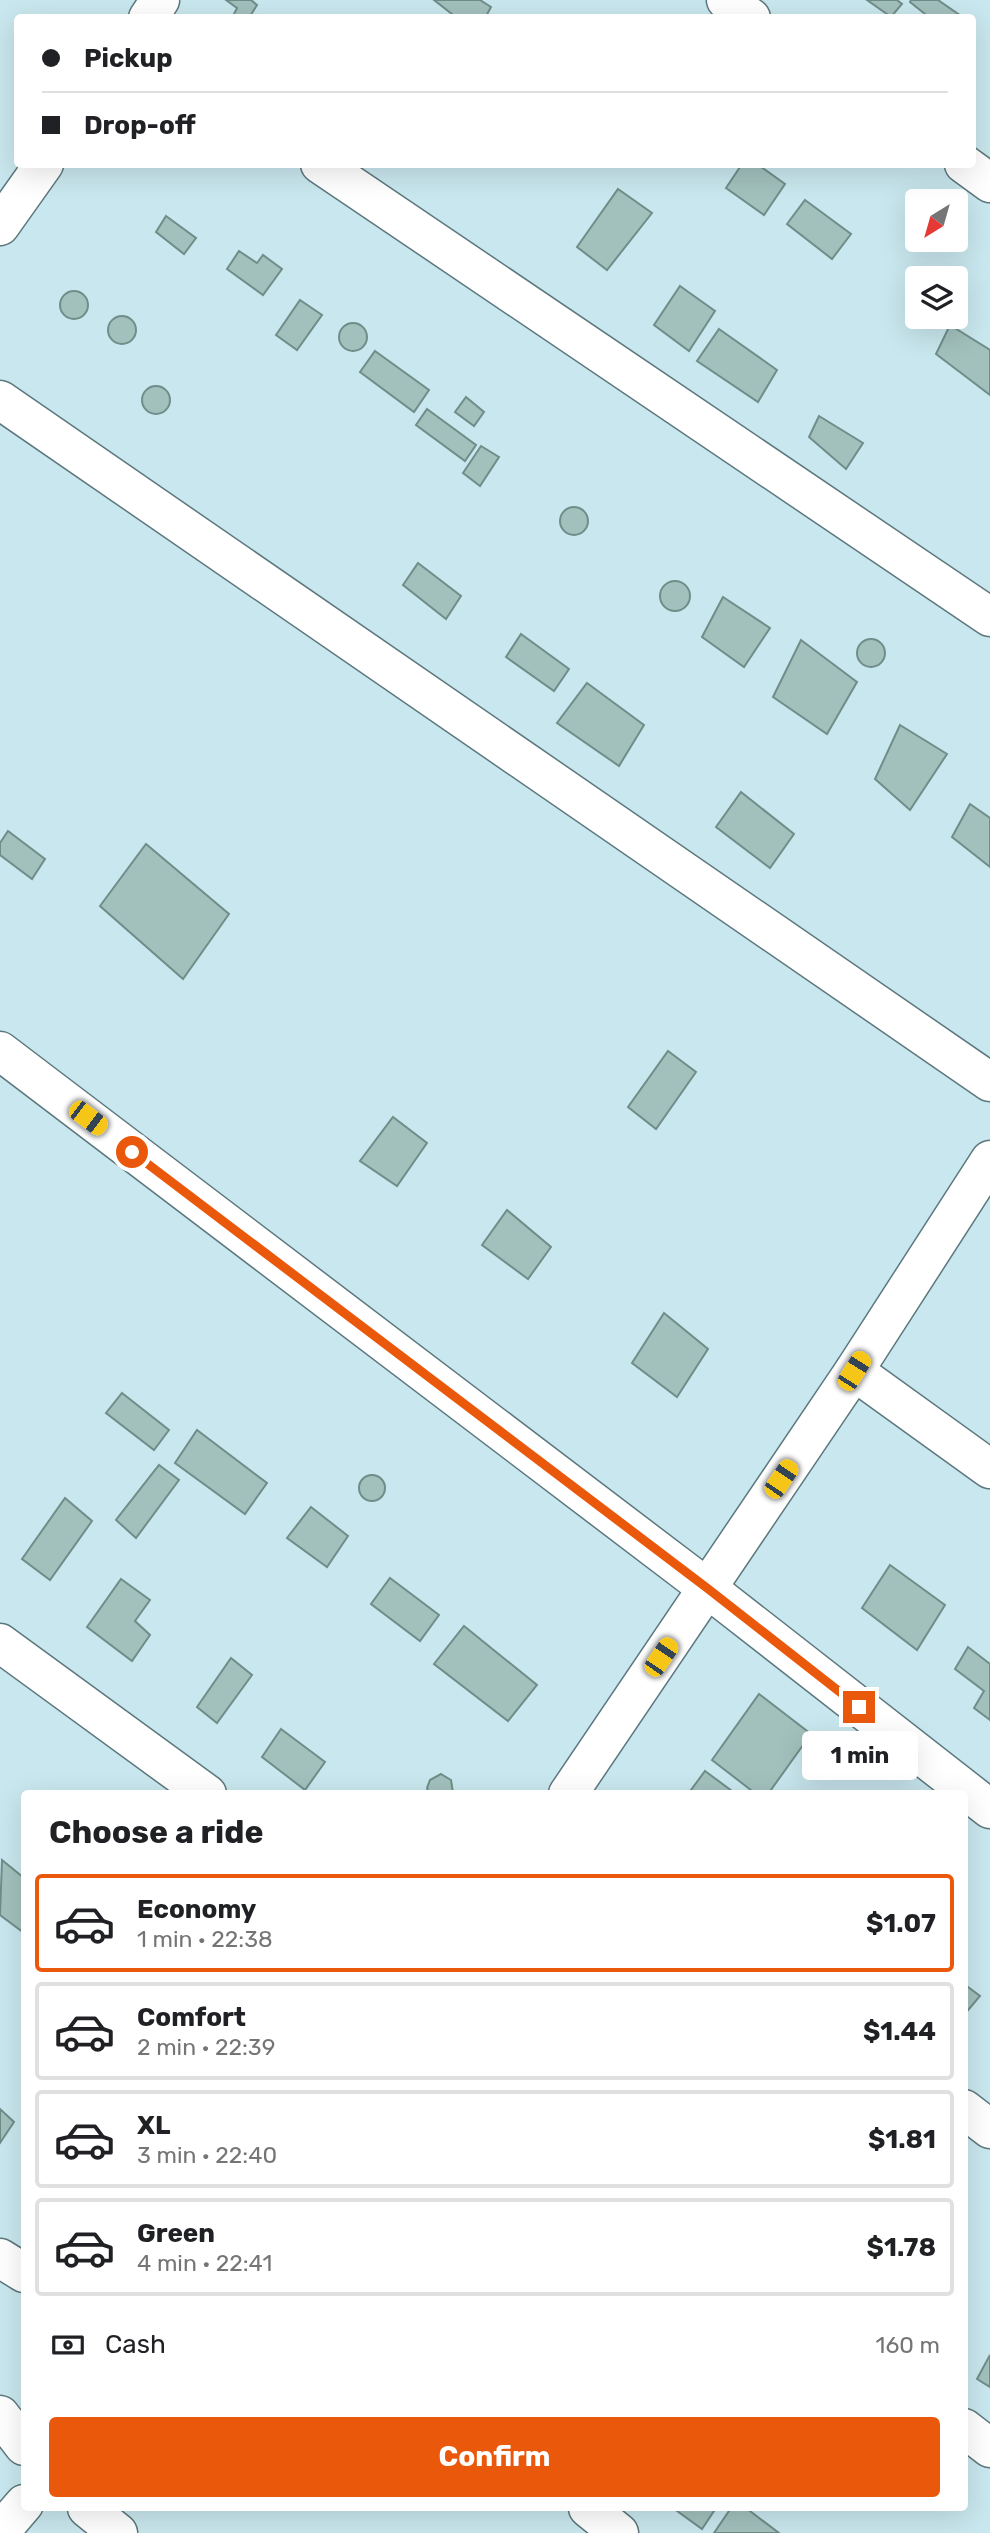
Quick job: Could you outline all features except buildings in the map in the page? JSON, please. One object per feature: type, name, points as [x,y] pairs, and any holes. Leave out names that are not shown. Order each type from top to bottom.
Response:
[{"type":"street","points":[[726,0],[745,14]]},
{"type":"street","points":[[0,226],[41,168]]},
{"type":"street","points":[[326,168],[990,617]]},
{"type":"street","points":[[969,168],[990,183]]},
{"type":"street","points":[[0,400],[990,1082]]},
{"type":"street","points":[[0,1051],[707,1588],[966,1790]]},
{"type":"street","points":[[571,1790],[986,1174]]},
{"type":"street","points":[[854,1371],[990,1469]]},
{"type":"street","points":[[0,1643],[202,1790]]},
{"type":"street","points":[[968,1792],[990,1809]]},
{"type":"street","points":[[968,2112],[990,2129]]},
{"type":"street","points":[[0,2258],[21,2271]]},
{"type":"street","points":[[0,2415],[21,2442]]},
{"type":"street","points":[[968,2431],[990,2448]]},
{"type":"street","points":[[0,2532],[21,2508]]},
{"type":"street","points":[[91,2511],[118,2533]]},
{"type":"street","points":[[592,2511],[619,2533]]},
{"type":"route","points":[[132,1152],[707,1588],[859,1707]]}]
